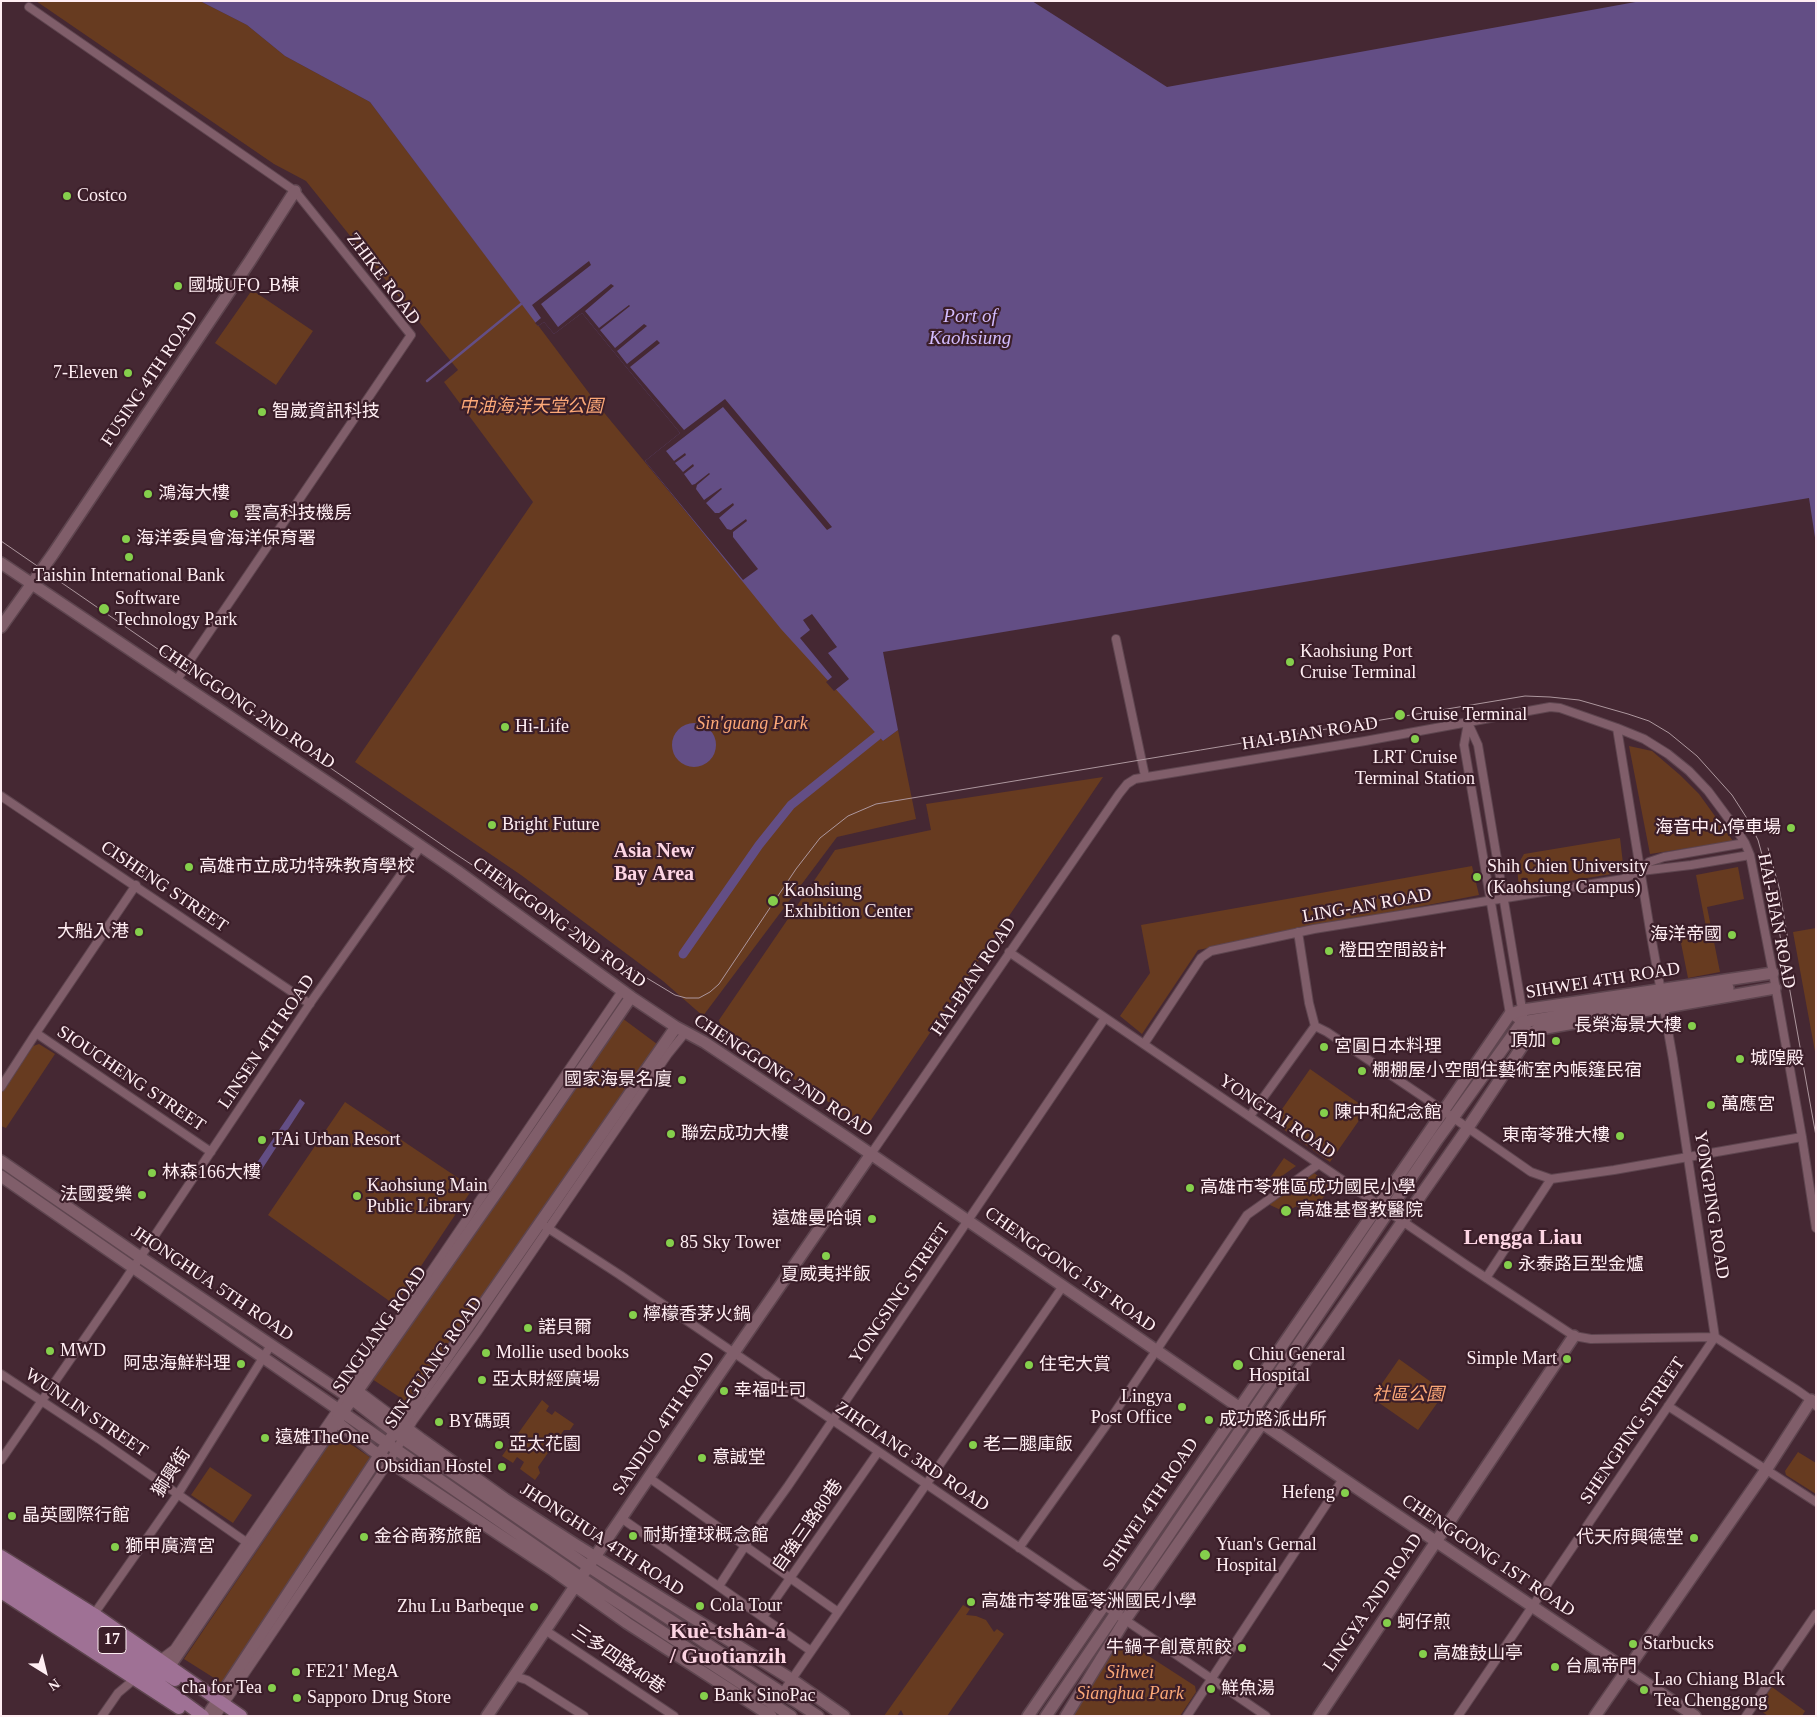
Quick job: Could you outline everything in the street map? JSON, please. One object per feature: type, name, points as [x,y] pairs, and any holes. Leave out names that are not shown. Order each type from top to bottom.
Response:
[{"type":"main road","name":"17","points":[[1,1556],[94,1614],[154,1671],[191,1716]]},
{"type":"main road","name":"17","points":[[1,1568],[214,1709],[241,1716]]},
{"type":"main road","name":"17","points":[[1,1580],[154,1671]]},
{"type":"main road","name":"17","points":[[1,1592],[154,1671]]},
{"type":"street","name":"ZHIKE ROAD","points":[[29,7],[295,191],[411,335],[176,681]]},
{"type":"street","name":"FUSING 4TH ROAD","points":[[1,628],[250,261],[295,191]]},
{"type":"street","name":"CHENGGONG 2ND ROAD","points":[[1,563],[422,846],[626,994],[681,1030],[704,1042],[871,1154]]},
{"type":"street","points":[[1116,640],[1145,776]]},
{"type":"street","name":"HAI-BIAN ROAD","points":[[871,1154],[1126,784],[1135,778],[1365,741],[1550,707],[1560,708],[1617,728],[1644,739],[1668,754],[1689,771],[1719,805],[1744,843],[1750,855],[1774,981],[1816,1228]]},
{"type":"street","points":[[1066,1716],[1125,1620],[1468,1129],[1531,1033],[1522,1016],[1478,745],[1468,722]]},
{"type":"street","points":[[1468,722],[1464,745],[1510,1014]]},
{"type":"street","name":"YONGPING ROAD","points":[[1617,728],[1689,1158],[1715,1337]]},
{"type":"street","name":"CISHENG STREET","points":[[1,796],[136,885],[310,1004]]},
{"type":"street","name":"LING-AN ROAD","points":[[1641,872],[1649,862],[1664,857],[1744,843]]},
{"type":"street","name":"LINSEN 4TH ROAD","points":[[133,1268],[310,1004],[422,846]]},
{"type":"street","name":"LING-AN ROAD","points":[[1144,1044],[1201,958],[1211,951],[1298,932],[1623,879],[1641,872],[1691,866],[1750,855]]},
{"type":"street","points":[[36,1033],[136,885]]},
{"type":"street","points":[[1298,932],[1309,1003],[1315,1026],[1327,1032],[1443,1110],[1531,1172],[1551,1179],[1689,1158],[1802,1137]]},
{"type":"street","name":"YONGTAI ROAD","points":[[1009,952],[1402,1221],[1574,1336],[1592,1339],[1715,1337]]},
{"type":"street","name":"SIHWEI 4TH ROAD","points":[[1046,1716],[1250,1415],[1384,1208],[1443,1110],[1510,1014],[1522,1016],[1662,999],[1774,981]]},
{"type":"street","name":"SIHWEI 4TH ROAD","points":[[1531,1033],[1540,1029],[1662,999],[1774,981]]},
{"type":"street","name":"SINGUANG ROAD","points":[[154,1671],[250,1544],[506,1179],[626,994]]},
{"type":"street","name":"SIHWEI 4TH ROAD","points":[[1028,1716],[1239,1407],[1452,1118],[1522,1016]]},
{"type":"street","name":"YONGSING STREET","points":[[719,1586],[1105,1018]]},
{"type":"street","points":[[1250,1116],[1315,1026]]},
{"type":"street","name":"SIN-GUANG ROAD","points":[[214,1709],[389,1462],[398,1435],[681,1030]]},
{"type":"street","name":"SIOUCHENG STREET","points":[[1,1086],[36,1033],[211,1152]]},
{"type":"street","name":"CHENGGONG 1ST ROAD","points":[[871,1154],[1250,1415]]},
{"type":"street","name":"SANDUO 4TH ROAD","points":[[490,1715],[514,1676],[648,1477],[871,1154]]},
{"type":"street","name":"JHONGHUA 5TH ROAD","points":[[1,1161],[271,1345],[352,1396]]},
{"type":"street","points":[[1019,1548],[1105,1427],[1248,1215],[1319,1164]]},
{"type":"street","name":"JHONGHUA 5TH ROAD","points":[[1,1176],[263,1357],[340,1414],[398,1435]]},
{"type":"street","points":[[1486,1278],[1551,1179]]},
{"type":"street","name":"ZIHCIANG 3RD ROAD","points":[[544,1226],[620,1275],[733,1354],[1266,1716]]},
{"type":"street","points":[[1,1460],[133,1268]]},
{"type":"street","points":[[770,1712],[1063,1286]]},
{"type":"street","name":"LINGYA 2ND ROAD","points":[[1319,1716],[1574,1336]]},
{"type":"street","points":[[1595,1716],[1815,1401],[1715,1337]]},
{"type":"street","name":"SHENGPING STREET","points":[[1458,1716],[1715,1337]]},
{"type":"street","name":"獅興街","points":[[94,1614],[178,1494],[271,1345]]},
{"type":"street","name":"WUNLIN STREET","points":[[1,1374],[250,1544]]},
{"type":"street","name":"JHONGHUA 4TH ROAD","points":[[352,1396],[578,1582]]},
{"type":"street","points":[[1668,1406],[1816,1502]]},
{"type":"street","name":"JHONGHUA 4TH ROAD","points":[[340,1414],[379,1455],[389,1462],[578,1582],[770,1712],[791,1716]]},
{"type":"street","points":[[1250,1415],[1263,1424]]},
{"type":"street","name":"CHENGGONG 1ST ROAD","points":[[1263,1424],[1695,1716]]},
{"type":"street","points":[[214,1709],[379,1455],[398,1435]]},
{"type":"street","name":"JHONGHUA 4TH ROAD","points":[[398,1435],[505,1499],[792,1680],[844,1716]]},
{"type":"street","name":"JHONGHUA 4TH ROAD","points":[[398,1435],[588,1567],[818,1716]]},
{"type":"street","name":"自強三路80巷","points":[[763,1617],[878,1452]]},
{"type":"street","points":[[648,1477],[838,1612]]},
{"type":"street","points":[[1187,1716],[1343,1479]]},
{"type":"street","points":[[621,1518],[811,1651]]},
{"type":"street","points":[[1746,1716],[1816,1614]]},
{"type":"street","name":"三多四路40巷","points":[[545,1630],[674,1716]]},
{"type":"street","points":[[102,1716],[118,1693],[154,1671]]},
{"type":"street","points":[[514,1676],[530,1682],[584,1716]]},
{"type":"green space","points":[[36,1],[200,1],[247,25],[285,56],[370,102],[601,409],[748,587],[883,741],[898,730],[916,819],[837,837],[703,1016],[663,981],[521,875],[355,762],[533,502],[444,382],[458,370],[306,181],[274,164]]},
{"type":"green space","points":[[252,290],[313,331],[276,385],[215,343]]},
{"type":"green space","points":[[1629,746],[1652,751],[1680,775],[1699,794],[1733,841],[1650,854]]},
{"type":"green space","points":[[1103,777],[871,1120],[860,1123],[722,1031],[719,1020],[835,850],[931,830],[926,804]]},
{"type":"green space","points":[[1620,838],[1624,872],[1519,889],[1517,866],[1524,854]]},
{"type":"green space","points":[[1472,866],[1479,895],[1198,950],[1142,1034],[1120,1016],[1150,973],[1141,925]]},
{"type":"green space","points":[[1738,867],[1744,899],[1707,907],[1720,972],[1688,978],[1679,933],[1706,927],[1696,875]]},
{"type":"green space","points":[[1816,928],[1816,1057],[1793,932]]},
{"type":"green space","points":[[622,1018],[657,1044],[410,1404],[372,1379]]},
{"type":"green space","points":[[39,1044],[55,1054],[6,1128],[1,1126],[1,1093],[33,1046]]},
{"type":"green space","points":[[1310,1069],[1367,1109],[1330,1162],[1273,1122]]},
{"type":"green space","points":[[345,1102],[473,1188],[395,1305],[268,1215]]},
{"type":"green space","points":[[1284,1158],[1296,1166],[1261,1191]]},
{"type":"green space","points":[[1314,1173],[1332,1186],[1307,1219],[1297,1206],[1285,1212],[1270,1205],[1271,1200]]},
{"type":"green space","name":"社區公園","points":[[1399,1359],[1445,1392],[1418,1430],[1372,1398]]},
{"type":"green space","points":[[542,1400],[549,1406],[546,1411],[552,1415],[555,1411],[574,1424],[570,1430],[564,1430],[538,1467],[540,1473],[535,1480],[520,1469],[524,1462],[517,1457],[513,1463],[502,1456]]},
{"type":"green space","points":[[336,1434],[374,1460],[222,1683],[184,1659]]},
{"type":"green space","points":[[1798,1452],[1816,1463],[1816,1494],[1786,1475],[1785,1471]]},
{"type":"green space","points":[[210,1467],[252,1495],[233,1523],[191,1495]]},
{"type":"green space","points":[[963,1605],[970,1609],[966,1615],[986,1620],[994,1632],[997,1629],[1004,1634],[947,1716],[904,1716],[901,1710],[897,1716],[884,1716]]},
{"type":"green space","name":"Sihwei Sianghua Park","points":[[1124,1640],[1195,1686],[1196,1692],[1180,1716],[1069,1716],[1119,1641]]},
{"type":"green space","points":[[1772,1687],[1805,1711],[1802,1716],[1768,1716],[1757,1708]]},
{"type":"water","name":"Port of Kaohsiung","points":[[200,1],[1032,1],[1167,87],[1641,1],[1816,1],[1816,544],[1809,498],[883,652],[898,730],[883,741],[781,629],[645,461],[680,433],[582,313],[554,334],[544,322],[538,326],[370,102],[285,56],[247,25]]},
{"type":"water","points":[[694,723],[706,727],[712,733],[716,745],[712,757],[706,763],[694,767],[682,763],[676,757],[672,745],[676,733],[682,727]]},
{"type":"water","points":[[300,1099],[305,1103],[257,1177],[250,1173]]},
{"type":"pier","points":[[589,261],[591,265],[541,304],[558,327],[611,284],[614,286],[585,311],[599,328],[630,306],[600,330],[615,348],[644,324],[647,326],[617,351],[627,364],[657,340],[660,343],[630,367],[684,430],[725,399],[832,527],[827,530],[723,407],[666,451],[674,461],[685,453],[686,455],[675,463],[683,472],[693,464],[694,466],[684,474],[692,485],[710,474],[697,485],[696,489],[704,500],[722,489],[706,503],[715,513],[719,513],[733,503],[734,505],[719,518],[727,529],[731,530],[746,519],[747,521],[733,532],[733,537],[758,569],[743,580],[645,461],[680,433],[582,313],[554,334],[544,322],[538,326],[535,323],[541,318],[532,305]]},
{"type":"pier","points":[[812,614],[837,647],[828,653],[849,679],[834,691],[826,682],[832,677],[800,638],[810,630],[803,620]]},
{"type":"waterway","points":[[427,381],[521,304]]},
{"type":"waterway","points":[[683,954],[759,845],[791,805],[877,736]]},
{"type":"tram line","points":[[1,541],[451,851],[612,957],[675,995],[686,998],[699,998],[719,984],[796,869],[820,838],[848,816],[876,804],[1525,696],[1579,700],[1628,714],[1649,721],[1669,733],[1697,756],[1732,795],[1758,840],[1772,891],[1816,1136]]},
{"type":"tram line","points":[[1768,848],[1779,887],[1789,946]]},
{"type":"place","name":"Costco","points":[[67,196]]},
{"type":"place","name":"國城UFO_B棟","points":[[178,286]]},
{"type":"place","name":"7-Eleven","points":[[128,373]]},
{"type":"place","name":"智崴資訊科技","points":[[262,412]]},
{"type":"place","name":"鴻海大樓","points":[[148,494]]},
{"type":"place","name":"雲高科技機房","points":[[234,514]]},
{"type":"place","name":"海洋委員會海洋保育署","points":[[126,539]]},
{"type":"place","name":"Taishin International Bank","points":[[129,557]]},
{"type":"place","name":"Software Technology Park","points":[[104,609]]},
{"type":"place","name":"Kaohsiung Port Cruise Terminal","points":[[1290,662]]},
{"type":"place","name":"Cruise Terminal","points":[[1400,715]]},
{"type":"place","name":"Hi-Life","points":[[505,727]]},
{"type":"place","name":"LRT Cruise Terminal Station","points":[[1415,739]]},
{"type":"place","name":"Bright Future","points":[[492,825]]},
{"type":"place","name":"海音中心停車場","points":[[1791,828]]},
{"type":"place","name":"高雄市立成功特殊教育學校","points":[[189,867]]},
{"type":"place","name":"Shih Chien University (Kaohsiung Campus)","points":[[1477,877]]},
{"type":"place","name":"Kaohsiung Exhibition Center","points":[[773,901]]},
{"type":"place","name":"大船入港","points":[[139,932]]},
{"type":"place","name":"海洋帝國","points":[[1732,935]]},
{"type":"place","name":"橙田空間設計","points":[[1329,951]]},
{"type":"place","name":"長榮海景大樓","points":[[1692,1026]]},
{"type":"place","name":"頂加","points":[[1556,1041]]},
{"type":"place","name":"宮圓日本料理","points":[[1324,1047]]},
{"type":"place","name":"城隍殿","points":[[1740,1059]]},
{"type":"place","name":"棚棚屋小空間住藝術室內帳篷民宿","points":[[1362,1071]]},
{"type":"place","name":"國家海景名廈","points":[[682,1080]]},
{"type":"place","name":"萬應宮","points":[[1711,1105]]},
{"type":"place","name":"陳中和紀念館","points":[[1324,1113]]},
{"type":"place","name":"聯宏成功大樓","points":[[671,1134]]},
{"type":"place","name":"東南苓雅大樓","points":[[1620,1136]]},
{"type":"place","name":"TAi Urban Resort","points":[[262,1140]]},
{"type":"place","name":"林森166大樓","points":[[152,1173]]},
{"type":"place","name":"高雄市苓雅區成功國民小學","points":[[1190,1188]]},
{"type":"place","name":"法國愛樂","points":[[142,1195]]},
{"type":"place","name":"Kaohsiung Main Public Library","points":[[357,1196]]},
{"type":"place","name":"高雄基督教醫院","points":[[1286,1211]]},
{"type":"place","name":"遠雄曼哈頓","points":[[872,1219]]},
{"type":"place","name":"85 Sky Tower","points":[[670,1243]]},
{"type":"place","name":"夏威夷拌飯","points":[[826,1256]]},
{"type":"place","name":"永泰路巨型金爐","points":[[1508,1265]]},
{"type":"place","name":"檸檬香茅火鍋","points":[[633,1315]]},
{"type":"place","name":"諾貝爾","points":[[528,1328]]},
{"type":"place","name":"MWD","points":[[50,1351]]},
{"type":"place","name":"Mollie used books","points":[[486,1353]]},
{"type":"place","name":"Simple Mart","points":[[1567,1359]]},
{"type":"place","name":"阿忠海鮮料理","points":[[241,1364]]},
{"type":"place","name":"住宅大賞","points":[[1029,1365]]},
{"type":"place","name":"Chiu General Hospital","points":[[1238,1365]]},
{"type":"place","name":"亞太財經廣場","points":[[482,1380]]},
{"type":"place","name":"幸福吐司","points":[[724,1391]]},
{"type":"place","name":"Lingya Post Office","points":[[1182,1407]]},
{"type":"place","name":"成功路派出所","points":[[1209,1420]]},
{"type":"place","name":"BY碼頭","points":[[439,1422]]},
{"type":"place","name":"遠雄TheOne","points":[[265,1438]]},
{"type":"place","name":"亞太花園","points":[[499,1445]]},
{"type":"place","name":"老二腿庫飯","points":[[973,1445]]},
{"type":"place","name":"意誠堂","points":[[702,1458]]},
{"type":"place","name":"Obsidian Hostel","points":[[502,1467]]},
{"type":"place","name":"Hefeng","points":[[1345,1493]]},
{"type":"place","name":"晶英國際行館","points":[[12,1516]]},
{"type":"place","name":"耐斯撞球概念館","points":[[633,1536]]},
{"type":"place","name":"金谷商務旅館","points":[[364,1537]]},
{"type":"place","name":"代天府興德堂","points":[[1694,1538]]},
{"type":"place","name":"獅甲廣濟宮","points":[[115,1547]]},
{"type":"place","name":"Yuan's Gernal Hospital","points":[[1205,1555]]},
{"type":"place","name":"高雄市苓雅區苓洲國民小學","points":[[971,1602]]},
{"type":"place","name":"Cola Tour","points":[[700,1606]]},
{"type":"place","name":"Zhu Lu Barbeque","points":[[534,1607]]},
{"type":"place","name":"蚵仔煎","points":[[1387,1623]]},
{"type":"place","name":"Starbucks","points":[[1633,1644]]},
{"type":"place","name":"牛鍋子創意煎餃","points":[[1242,1648]]},
{"type":"place","name":"高雄鼓山亭","points":[[1423,1654]]},
{"type":"place","name":"台鳳帝門","points":[[1555,1667]]},
{"type":"place","name":"FE21' MegA","points":[[296,1672]]},
{"type":"place","name":"cha for Tea","points":[[272,1688]]},
{"type":"place","name":"鮮魚湯","points":[[1211,1689]]},
{"type":"place","name":"Lao Chiang Black Tea Chenggong","points":[[1644,1690]]},
{"type":"place","name":"Bank SinoPac","points":[[704,1696]]},
{"type":"place","name":"Sapporo Drug Store","points":[[297,1698]]},
{"type":"district","name":"Asia New Bay Area","points":[[654,864]]},
{"type":"district","name":"Lengga Liau","points":[[1523,1238]]},
{"type":"district","name":"Kuè-tshân-á / Guotianzih","points":[[728,1644]]},
{"type":"park label","name":"中油海洋天堂公園","points":[[531,407]]},
{"type":"park label","name":"Sin'guang Park","points":[[752,724]]}]
